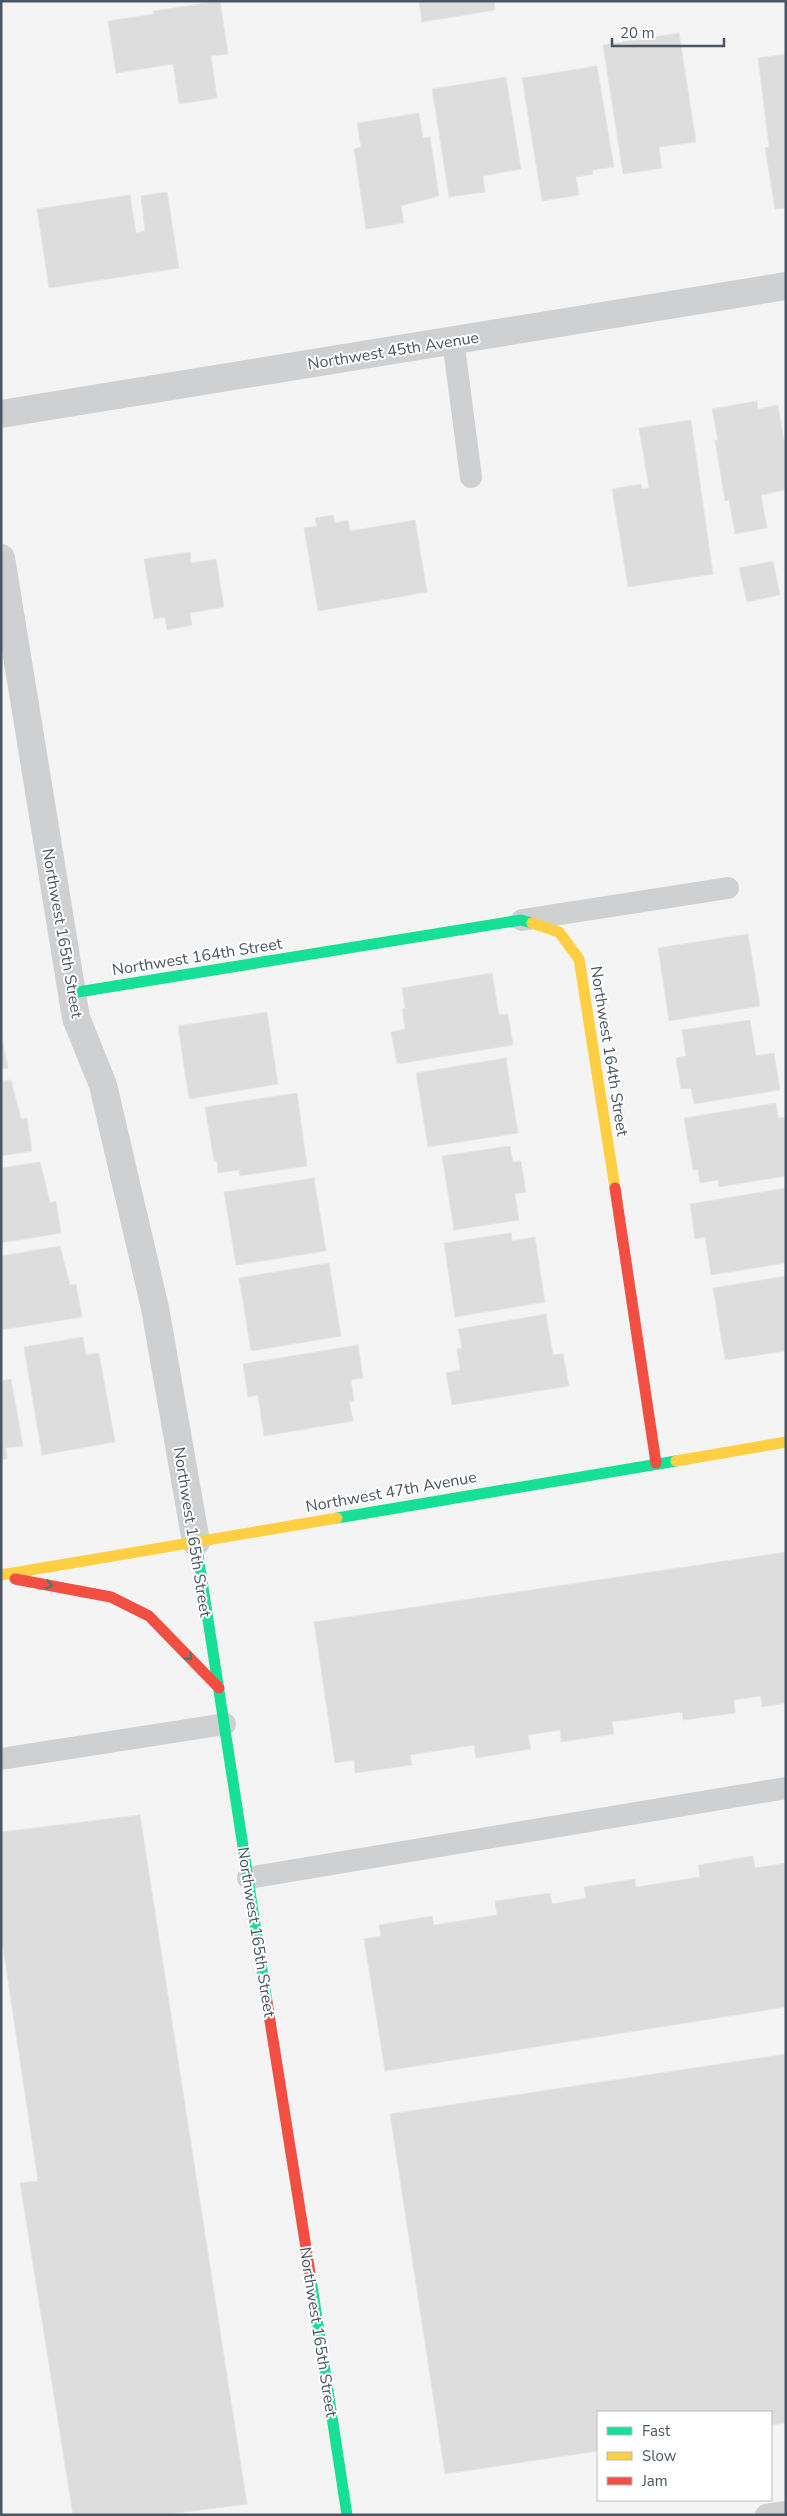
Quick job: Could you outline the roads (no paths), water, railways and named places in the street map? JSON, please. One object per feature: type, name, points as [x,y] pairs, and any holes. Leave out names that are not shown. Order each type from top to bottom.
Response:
[{"type":"street","name":"Northwest 45th Avenue","points":[[1,414],[786,286]]},
{"type":"street","name":"Northwest 165th Street","points":[[1,558],[76,1018],[103,1085],[155,1308],[196,1542],[347,2515]]},
{"type":"street","name":"Northwest 164th Street","points":[[72,993],[521,920],[559,932],[579,959],[593,1038],[656,1463]]},
{"type":"street","name":"Northwest 47th Avenue","points":[[1,1576],[786,1442]]},
{"type":"street","points":[[1,1576],[111,1597],[149,1616],[219,1688]]},
{"type":"lane","points":[[453,340],[471,477]]},
{"type":"lane","points":[[521,920],[728,888]]},
{"type":"lane","points":[[1,1759],[224,1724]]},
{"type":"lane","points":[[248,1878],[786,1788]]},
{"type":"lane","points":[[766,2515],[786,2512]]}]
